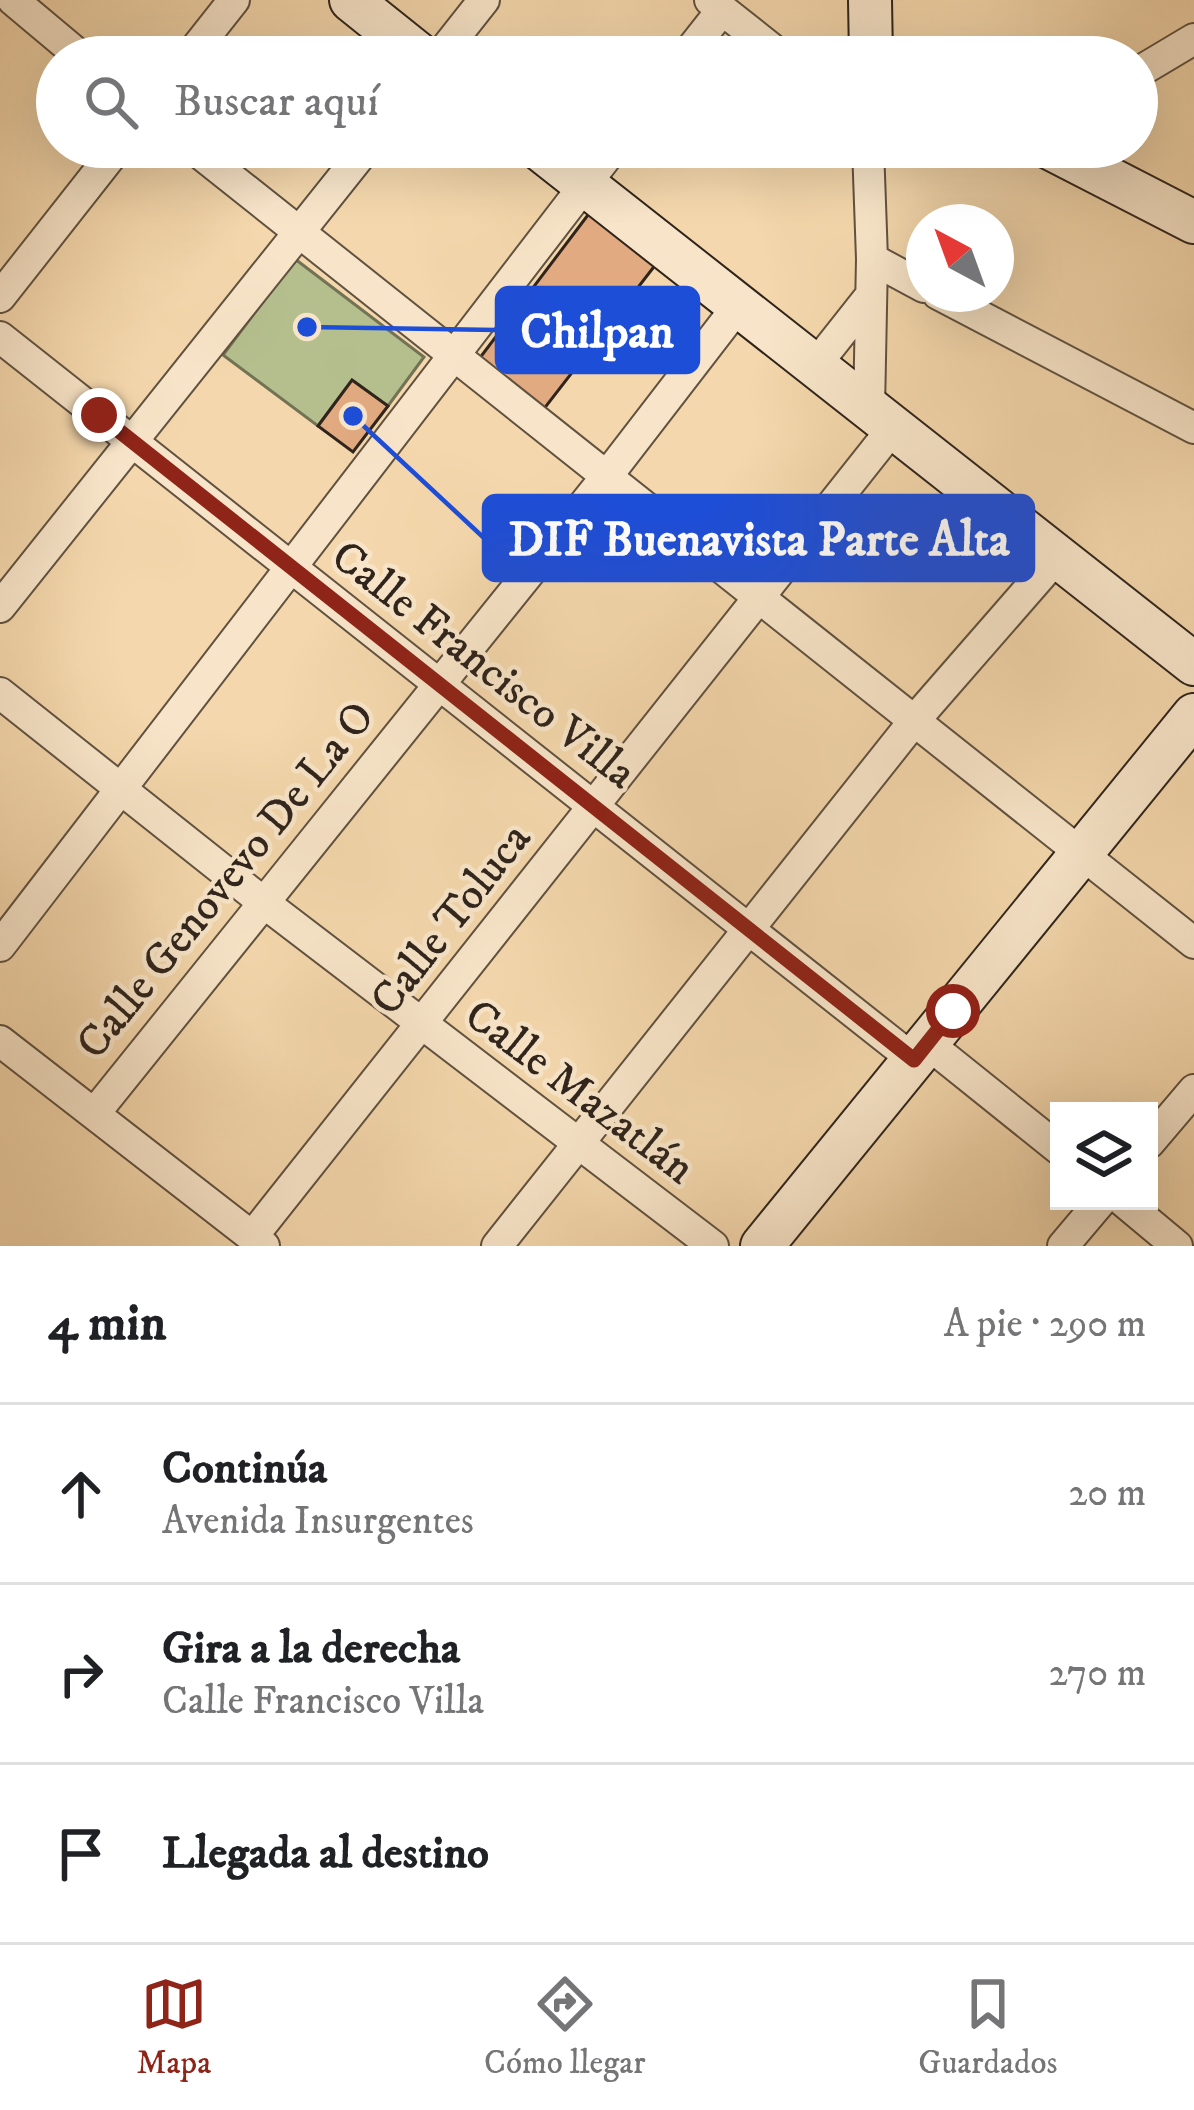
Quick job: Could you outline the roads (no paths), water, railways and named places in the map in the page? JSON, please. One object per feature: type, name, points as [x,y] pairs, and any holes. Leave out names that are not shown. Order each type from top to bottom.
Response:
[{"type":"main road","points":[[351,0],[396,36]]},
{"type":"main road","points":[[870,0],[871,36]]},
{"type":"main road","points":[[564,168],[1194,664]]},
{"type":"main road","points":[[1089,168],[1194,222]]},
{"type":"main road","points":[[762,1246],[1194,715]]},
{"type":"street","points":[[13,0],[56,36]]},
{"type":"street","points":[[206,36],[234,0]]},
{"type":"street","points":[[456,36],[484,0]]},
{"type":"street","points":[[698,36],[716,5],[755,36]]},
{"type":"street","points":[[1158,61],[1194,39]]},
{"type":"street","points":[[0,297],[101,168]]},
{"type":"street","points":[[219,168],[1194,943]]},
{"type":"street","points":[[0,607],[351,168]]},
{"type":"street","points":[[0,946],[598,168]]},
{"type":"street","points":[[869,168],[871,296],[881,418]]},
{"type":"street","points":[[872,259],[906,277]]},
{"type":"street","points":[[814,368],[871,296]]},
{"type":"street","name":"Calle Genovevo De La O","points":[[94,1114],[608,476],[738,306]]},
{"type":"street","points":[[972,312],[1194,428]]},
{"type":"street","name":"Calle Francisco Villa","points":[[0,337],[750,930],[1050,1143]]},
{"type":"street","name":"Calle Toluca","points":[[258,1242],[422,1024],[759,597],[881,418]]},
{"type":"street","points":[[497,1246],[914,721],[1057,556]]},
{"type":"street","name":"Calle Mazatlán","points":[[0,693],[263,902],[712,1246]]},
{"type":"street","points":[[0,1041],[258,1242]]},
{"type":"street","points":[[1158,1132],[1194,1090]]},
{"type":"street","points":[[1063,1246],[1093,1210]]},
{"type":"street","points":[[1134,1210],[1177,1246]]},
{"type":"place","name":"Chilpan","points":[[307,327]]},
{"type":"place","name":"DIF Buenavista Parte Alta","points":[[353,416]]}]
